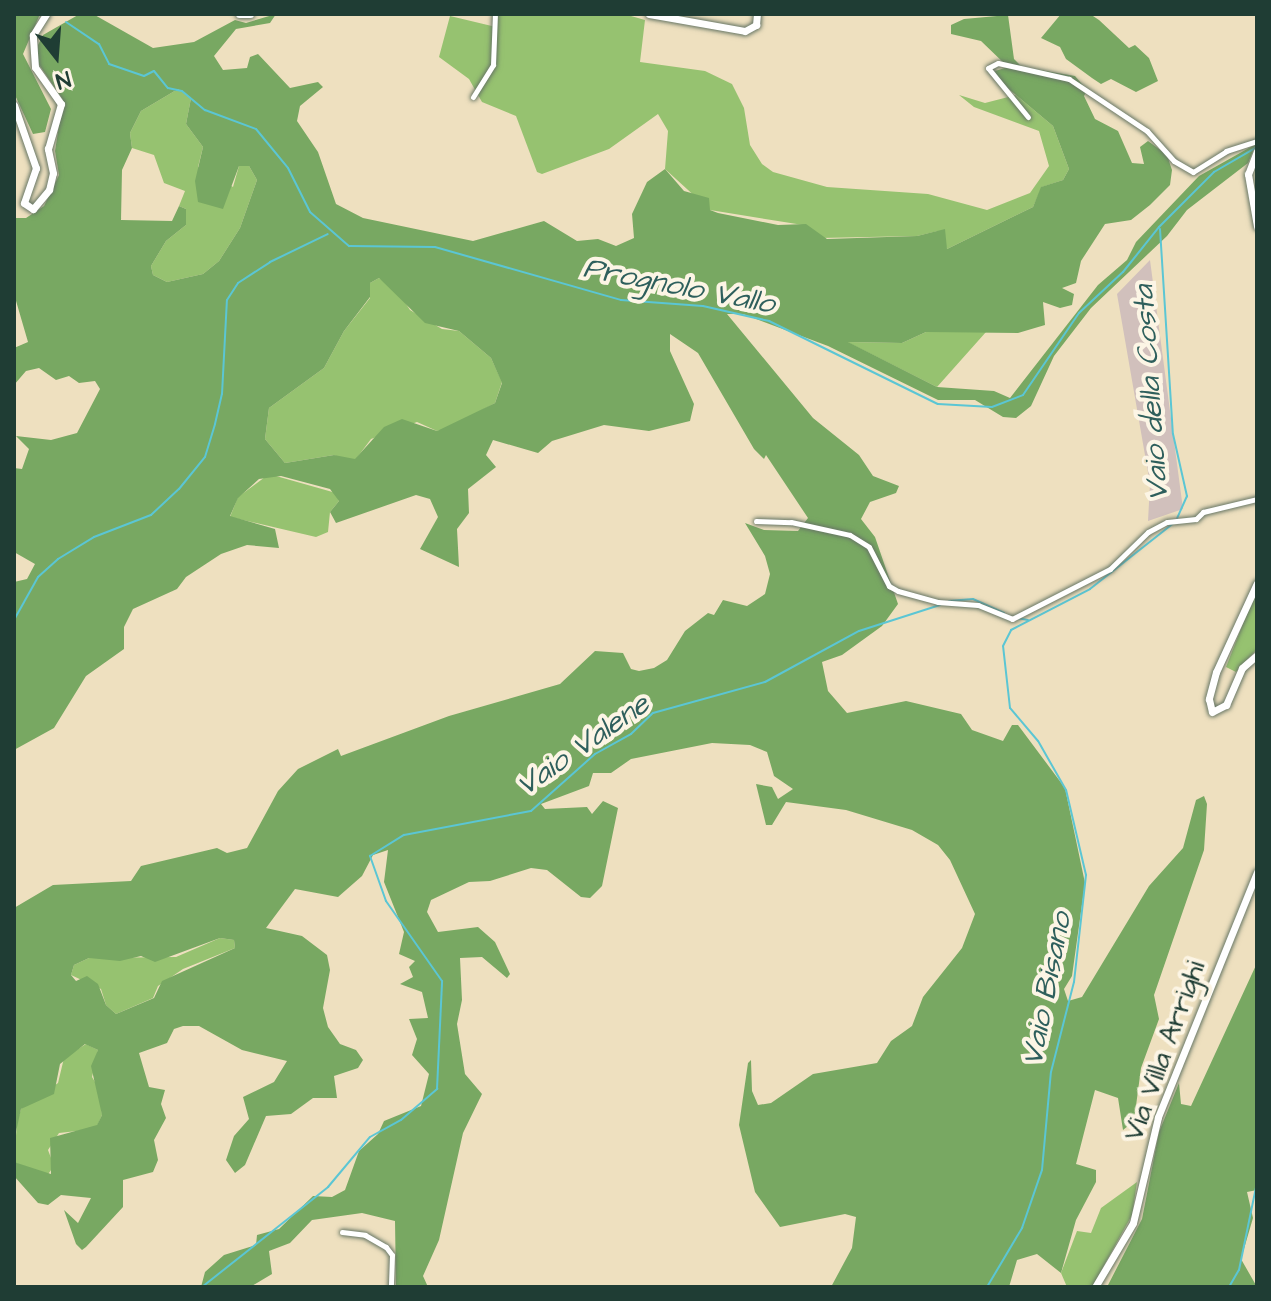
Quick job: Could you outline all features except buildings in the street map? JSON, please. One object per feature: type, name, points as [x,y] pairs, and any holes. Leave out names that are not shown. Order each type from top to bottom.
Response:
[{"type":"street","points":[[14,105],[36,168],[24,203],[33,209],[49,190],[53,173],[48,149],[61,104],[35,67],[33,35],[46,14]]},
{"type":"street","points":[[239,14],[250,14]]},
{"type":"street","points":[[473,97],[493,65],[495,14]]},
{"type":"street","points":[[649,14],[745,31],[756,25],[757,14]]},
{"type":"street","points":[[1028,117],[988,68],[998,63],[1069,79],[1147,131],[1174,161],[1193,172],[1226,151],[1257,141]]},
{"type":"street","points":[[1256,155],[1248,174],[1257,226]]},
{"type":"street","points":[[756,521],[791,522],[850,535],[869,547],[889,586],[898,591],[938,602],[978,605],[1012,619],[1110,569],[1148,532],[1167,522],[1196,519],[1203,512],[1257,499]]},
{"type":"street","points":[[1257,583],[1216,672],[1209,699],[1212,712],[1226,705],[1242,668],[1257,655]]},
{"type":"street","name":"Via Villa Arrighi","points":[[1095,1287],[1133,1223],[1158,1117],[1257,872]]},
{"type":"street","points":[[342,1232],[365,1235],[386,1247],[392,1255],[391,1287]]},
{"type":"shaded area","points":[[1150,260],[1183,509],[1148,521],[1150,484],[1117,294]]},
{"type":"green space","points":[[14,14],[40,14],[23,54],[51,109],[45,132],[33,134],[14,93]]},
{"type":"green space","points":[[93,14],[153,48],[194,42],[235,20],[246,23],[276,14],[270,23],[236,29],[214,56],[223,70],[247,68],[250,57],[258,54],[290,88],[318,82],[323,87],[300,106],[297,121],[318,152],[336,204],[363,218],[473,241],[544,221],[577,241],[598,239],[616,246],[634,238],[632,214],[647,182],[665,169],[684,191],[709,198],[710,210],[718,213],[778,225],[806,224],[827,239],[917,236],[945,229],[947,249],[1033,207],[1041,187],[1063,180],[1069,169],[1053,126],[997,79],[995,71],[1008,67],[981,41],[951,34],[951,25],[964,19],[1008,15],[1014,59],[1022,67],[1075,76],[1087,90],[1084,96],[1095,119],[1118,131],[1132,163],[1144,164],[1140,147],[1148,141],[1167,155],[1172,170],[1170,185],[1150,205],[1131,220],[1105,224],[1081,261],[1076,283],[1062,288],[1074,294],[1072,305],[1060,308],[1043,302],[1045,325],[1018,333],[926,332],[902,343],[848,342],[937,387],[994,391],[1010,398],[1098,285],[1127,260],[1136,242],[1199,176],[1256,144],[1248,163],[1187,210],[1167,236],[1091,308],[1054,356],[1031,406],[1016,418],[1003,417],[975,400],[938,400],[828,346],[743,314],[727,314],[813,418],[859,455],[873,476],[899,486],[896,493],[870,502],[861,519],[875,537],[898,604],[882,626],[842,655],[822,662],[828,691],[847,713],[906,701],[961,714],[972,730],[1003,741],[1012,725],[1018,725],[1065,788],[1085,883],[1072,976],[1064,989],[1068,1001],[1082,997],[1149,886],[1183,848],[1196,800],[1204,796],[1207,804],[1204,850],[1154,995],[1159,1019],[1141,1068],[1134,1121],[1123,1130],[1118,1098],[1095,1090],[1076,1164],[1096,1170],[1096,1182],[1076,1220],[1061,1273],[1037,1254],[1017,1260],[1009,1287],[831,1287],[852,1248],[856,1217],[845,1214],[780,1227],[755,1192],[739,1125],[748,1063],[751,1060],[752,1091],[758,1105],[771,1103],[813,1074],[877,1063],[891,1041],[912,1026],[923,997],[962,948],[975,914],[950,860],[938,845],[912,830],[846,810],[786,802],[772,825],[766,825],[756,784],[772,787],[778,799],[793,789],[774,776],[767,752],[750,745],[712,743],[631,759],[611,773],[593,773],[589,786],[541,804],[545,809],[587,807],[592,814],[603,801],[618,808],[602,886],[590,898],[581,897],[547,870],[531,868],[490,881],[469,882],[431,900],[427,912],[438,932],[478,927],[495,942],[510,974],[507,978],[482,957],[460,958],[462,1000],[457,1024],[465,1074],[482,1094],[463,1133],[439,1240],[423,1276],[428,1287],[396,1287],[395,1221],[362,1213],[312,1220],[290,1243],[269,1251],[272,1274],[250,1287],[201,1287],[205,1272],[224,1255],[256,1245],[257,1235],[279,1229],[313,1196],[332,1197],[345,1190],[359,1151],[378,1134],[384,1121],[421,1106],[429,1074],[412,1055],[417,1039],[409,1019],[428,1018],[422,992],[400,984],[413,977],[409,967],[415,961],[399,954],[404,932],[384,882],[388,850],[373,855],[362,876],[338,897],[295,889],[266,928],[302,936],[327,955],[330,970],[323,1008],[328,1027],[340,1044],[356,1050],[363,1060],[358,1068],[334,1076],[337,1098],[313,1098],[291,1114],[266,1116],[245,1165],[235,1173],[226,1160],[234,1136],[249,1119],[243,1097],[274,1082],[287,1061],[242,1050],[199,1026],[183,1026],[174,1029],[167,1043],[139,1053],[149,1087],[165,1090],[161,1104],[166,1118],[154,1140],[158,1160],[153,1172],[123,1180],[123,1207],[86,1247],[82,1250],[76,1244],[64,1210],[78,1223],[91,1198],[61,1195],[48,1205],[38,1203],[14,1176],[14,1162],[51,1174],[50,1138],[97,1125],[102,1115],[91,1066],[98,1050],[85,1044],[60,1064],[54,1094],[21,1109],[14,1141],[14,908],[53,885],[131,881],[141,866],[217,848],[227,853],[247,848],[278,791],[298,769],[338,749],[341,756],[449,716],[560,684],[595,651],[623,653],[631,669],[654,668],[667,660],[685,631],[708,613],[714,615],[723,600],[747,606],[765,594],[770,574],[765,556],[745,523],[764,530],[798,531],[808,518],[766,455],[764,459],[754,449],[698,353],[670,334],[670,351],[694,404],[690,421],[649,431],[604,425],[552,441],[538,453],[493,440],[486,455],[496,467],[468,489],[469,513],[457,529],[459,567],[420,549],[438,517],[430,499],[416,495],[336,523],[330,512],[339,501],[330,489],[281,476],[259,479],[238,498],[230,516],[275,529],[279,548],[247,545],[221,554],[186,577],[177,589],[133,609],[124,627],[124,649],[86,676],[54,728],[14,750],[14,582],[27,579],[35,564],[14,552],[14,468],[22,469],[29,449],[16,436],[51,440],[77,433],[100,389],[95,381],[79,383],[69,376],[56,380],[39,368],[26,371],[14,385],[14,348],[28,342],[14,294],[14,218],[26,218],[44,206],[59,175],[55,151],[63,100],[38,63],[38,45],[43,35],[78,15]],"holes":[[[178,89],[191,98],[186,124],[203,147],[195,181],[198,202],[223,209],[239,166],[249,166],[257,180],[240,228],[219,261],[203,274],[167,282],[153,275],[151,266],[166,241],[186,225],[186,209],[179,206],[172,221],[121,220],[122,170],[132,148],[130,133],[141,111]],[[379,278],[425,323],[459,331],[491,358],[502,383],[495,403],[437,431],[402,419],[384,427],[355,459],[334,455],[285,463],[265,439],[269,408],[324,368],[344,331],[370,297],[370,283]],[[220,938],[234,940],[235,948],[162,981],[154,998],[116,1014],[106,1005],[98,984],[87,976],[76,981],[71,975],[74,965],[89,958],[120,961],[141,956],[155,962]]]},
{"type":"green space","points":[[495,14],[624,14],[645,20],[640,62],[705,71],[732,84],[744,108],[750,145],[762,164],[773,172],[827,187],[928,194],[987,210],[1030,193],[1049,166],[1039,131],[974,107],[959,95],[985,103],[1016,95],[1053,126],[1069,169],[1063,180],[1042,187],[1033,207],[947,249],[938,231],[917,236],[820,238],[803,225],[710,210],[665,169],[668,131],[658,114],[609,149],[542,174],[537,172],[516,116],[482,102],[469,79],[439,57],[450,16],[496,27]]},
{"type":"green space","points":[[1061,14],[1090,14],[1099,20],[1129,48],[1135,45],[1149,58],[1158,81],[1136,92],[1111,79],[1101,84],[1092,78],[1066,59],[1060,47],[1041,38]]},
{"type":"green space","points":[[178,89],[191,98],[186,124],[203,147],[198,167],[233,187],[239,166],[249,166],[257,180],[240,228],[219,261],[203,274],[167,282],[153,275],[151,266],[166,241],[186,225],[186,209],[179,206],[185,191],[164,183],[154,155],[132,148],[130,133],[141,111]]},
{"type":"green space","points":[[379,278],[397,290],[410,310],[442,329],[459,331],[491,358],[502,382],[495,403],[448,428],[437,431],[417,422],[371,439],[356,459],[346,461],[334,455],[285,463],[265,439],[269,408],[324,368],[344,331],[370,298],[370,283]]},
{"type":"green space","points":[[974,329],[986,332],[937,387],[847,342],[902,343],[926,332]]},
{"type":"green space","points":[[269,474],[336,493],[339,501],[330,512],[328,532],[316,537],[230,517],[238,497]]},
{"type":"green space","points":[[1257,588],[1257,649],[1236,672],[1226,667]]},
{"type":"green space","points":[[220,938],[234,940],[235,948],[183,969],[158,986],[153,998],[116,1014],[106,1005],[101,989],[71,975],[74,965],[89,958],[176,957]]},
{"type":"green space","points":[[1257,963],[1257,1190],[1247,1192],[1253,1218],[1241,1259],[1257,1287],[1107,1287],[1142,1219],[1159,1132],[1179,1083],[1181,1104],[1191,1106]]},
{"type":"green space","points":[[86,1044],[98,1050],[92,1077],[100,1090],[102,1115],[97,1126],[59,1133],[48,1150],[54,1166],[46,1177],[14,1162],[17,1122],[21,1109],[58,1083],[64,1058]]},
{"type":"green space","points":[[1137,1182],[1132,1215],[1092,1287],[1067,1287],[1061,1273],[1077,1231],[1091,1233],[1101,1208]]},
{"type":"waterway","name":"Prognolo Vallo","points":[[66,22],[99,44],[109,64],[144,76],[154,71],[168,88],[182,91],[205,110],[256,129],[288,168],[310,212],[349,246],[435,247],[621,300],[703,306],[769,321],[938,404],[992,407],[1023,395],[1079,313],[1123,272],[1159,227],[1214,172],[1257,147]]},
{"type":"waterway","name":"Vaio della Costa","points":[[1160,229],[1173,434],[1187,496],[1177,518]]},
{"type":"waterway","points":[[14,620],[38,577],[58,559],[94,537],[151,515],[179,489],[205,457],[215,424],[222,394],[227,300],[238,283],[270,262],[328,234]]},
{"type":"waterway","name":"Vaio Bisano","points":[[987,1287],[1022,1228],[1042,1170],[1051,1072],[1074,982],[1086,875],[1066,790],[1038,741],[1010,708],[1003,646],[1011,630],[1090,589],[1174,523]]},
{"type":"waterway","name":"Vaio Valene","points":[[949,601],[973,599],[1004,613]]},
{"type":"waterway","name":"Vaio Valene","points":[[202,1287],[328,1187],[370,1137],[401,1120],[437,1089],[442,981],[386,901],[370,856],[404,835],[531,811],[595,754],[631,734],[653,713],[765,682],[859,631],[940,605]]},
{"type":"waterway","name":"Vaio Bisano","points":[[1017,618],[1028,620]]},
{"type":"waterway","points":[[1229,1287],[1239,1270],[1257,1182]]}]
